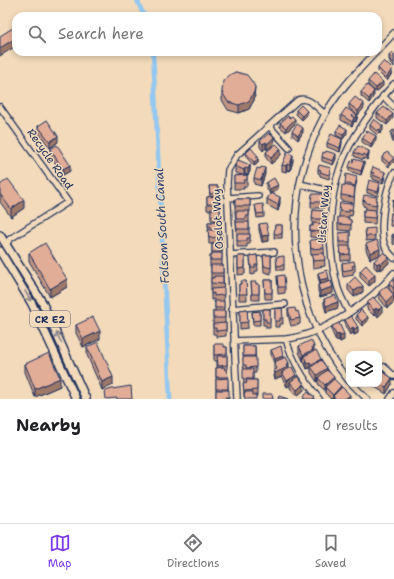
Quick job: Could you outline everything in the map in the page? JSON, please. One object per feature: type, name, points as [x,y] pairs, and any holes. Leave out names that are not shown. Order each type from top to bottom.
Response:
[{"type":"main road","name":"CR E2","points":[[0,235],[2,244],[33,287],[62,344],[85,398]]},
{"type":"main road","name":"CR E2","points":[[0,251],[32,304],[76,399]]},
{"type":"main road","points":[[59,360],[67,364],[80,394],[85,398]]},
{"type":"street","points":[[382,46],[394,33]]},
{"type":"street","points":[[346,377],[338,368],[317,330],[302,290],[297,267],[295,227],[300,184],[309,152],[325,114],[342,90],[373,56]]},
{"type":"street","name":"Listan Way","points":[[349,313],[337,286],[332,254],[330,236],[333,192],[341,164],[365,120],[394,84]]},
{"type":"street","points":[[383,96],[394,107]]},
{"type":"street","name":"Oselot Way","points":[[237,399],[227,177],[232,163],[237,155],[298,100],[303,98],[308,100],[325,114]]},
{"type":"street","name":"Recycle Road","points":[[0,107],[68,202],[2,244]]},
{"type":"street","points":[[269,126],[289,148]]},
{"type":"street","points":[[394,173],[389,186],[382,232],[387,250],[394,258]]},
{"type":"street","points":[[300,184],[333,192]]},
{"type":"street","points":[[228,198],[258,196]]},
{"type":"street","points":[[230,255],[274,252]]},
{"type":"street","points":[[234,340],[286,338],[317,330],[349,313],[394,273]]},
{"type":"street","points":[[232,309],[285,304]]},
{"type":"street","points":[[286,338],[293,359],[308,385],[319,399]]},
{"type":"street","points":[[384,367],[394,376]]},
{"type":"street","points":[[355,387],[367,399]]},
{"type":"street","points":[[390,399],[394,393]]},
{"type":"building","points":[[12,28],[12,40],[0,48],[0,36]]},
{"type":"building","points":[[392,52],[394,54],[394,63],[390,60],[392,59],[389,56]]},
{"type":"building","points":[[384,61],[392,69],[387,77],[378,68]]},
{"type":"building","points":[[236,72],[247,75],[255,87],[249,101],[239,105],[228,102],[222,92],[223,81],[231,74]]},
{"type":"building","points":[[374,74],[383,82],[376,88],[368,81]]},
{"type":"building","points":[[367,85],[374,91],[369,99],[361,92]]},
{"type":"building","points":[[355,97],[364,104],[358,111],[349,104]]},
{"type":"building","points":[[301,105],[307,111],[302,116],[296,110]]},
{"type":"building","points":[[384,107],[393,114],[387,121],[377,113]]},
{"type":"building","points":[[346,108],[357,115],[356,118],[352,115],[354,118],[352,122],[341,115]]},
{"type":"building","points":[[288,116],[289,118],[292,116],[295,119],[286,128],[280,123]]},
{"type":"building","points":[[374,119],[383,126],[380,130],[379,129],[377,131],[370,125]]},
{"type":"building","points":[[47,120],[58,136],[50,142],[38,126]]},
{"type":"building","points":[[297,124],[303,128],[298,136],[292,131]]},
{"type":"building","points":[[340,125],[347,129],[343,135],[336,131]]},
{"type":"building","points":[[394,130],[394,139],[393,139],[391,132]]},
{"type":"building","points":[[367,131],[376,136],[371,144],[362,138]]},
{"type":"building","points":[[269,133],[274,138],[267,144],[266,142],[263,144],[260,141]]},
{"type":"building","points":[[331,134],[342,139],[340,148],[327,143]]},
{"type":"building","points":[[276,144],[281,149],[271,158],[266,152]]},
{"type":"building","points":[[57,145],[70,165],[63,169],[50,149]]},
{"type":"building","points":[[358,146],[369,151],[367,156],[354,152]]},
{"type":"building","points":[[251,148],[258,156],[256,157],[258,159],[254,162],[246,153]]},
{"type":"building","points":[[326,151],[336,154],[333,161],[322,157],[323,152],[325,153]]},
{"type":"building","points":[[387,152],[394,158],[389,163],[382,157]]},
{"type":"building","points":[[287,153],[293,155],[290,165],[287,164],[286,166],[282,165]]},
{"type":"building","points":[[354,159],[364,162],[361,171],[349,167],[351,161],[353,162]]},
{"type":"building","points":[[238,160],[250,165],[248,169],[245,168],[244,170],[235,166]]},
{"type":"building","points":[[319,165],[331,168],[329,175],[320,172],[321,170],[318,169]]},
{"type":"building","points":[[261,167],[265,168],[261,180],[254,178],[257,168],[260,169]]},
{"type":"building","points":[[373,167],[385,172],[383,179],[373,175],[374,173],[371,172]]},
{"type":"building","points":[[346,174],[357,177],[355,186],[345,183]]},
{"type":"building","points":[[247,175],[247,180],[244,180],[244,183],[234,183],[234,176]]},
{"type":"building","points":[[274,178],[278,185],[270,189],[266,183]]},
{"type":"building","points":[[8,179],[24,200],[11,209],[0,194],[0,185]]},
{"type":"building","points":[[369,180],[380,183],[378,192],[367,189]]},
{"type":"building","points":[[342,185],[355,187],[354,197],[341,195]]},
{"type":"building","points":[[209,186],[218,186],[219,193],[210,194]]},
{"type":"building","points":[[271,193],[280,197],[278,205],[267,199]]},
{"type":"building","points":[[312,194],[324,194],[324,202],[311,202]]},
{"type":"building","points":[[364,195],[377,197],[376,205],[366,203],[366,201],[363,200]]},
{"type":"building","points":[[219,196],[220,204],[207,204],[207,197]]},
{"type":"building","points":[[235,199],[250,199],[250,206],[235,206]]},
{"type":"building","points":[[393,199],[394,207],[392,207]]},
{"type":"building","points":[[340,203],[353,204],[352,210],[349,209],[349,212],[339,211]]},
{"type":"building","points":[[263,204],[264,213],[257,214],[255,205]]},
{"type":"building","points":[[211,209],[220,209],[220,217],[211,216]]},
{"type":"building","points":[[365,209],[376,210],[375,218],[363,217],[363,211],[365,211]]},
{"type":"building","points":[[313,210],[323,211],[322,219],[312,219]]},
{"type":"building","points":[[236,211],[249,211],[249,216],[246,216],[246,219],[236,219]]},
{"type":"building","points":[[391,213],[394,213],[394,220],[390,220]]},
{"type":"building","points":[[338,217],[348,217],[348,219],[351,220],[351,225],[338,224]]},
{"type":"building","points":[[208,222],[221,222],[221,229],[211,229],[211,226],[208,226]]},
{"type":"building","points":[[236,222],[249,222],[249,229],[237,229]]},
{"type":"building","points":[[266,223],[269,235],[262,236],[259,224]]},
{"type":"building","points":[[313,223],[323,224],[322,232],[310,231],[310,226],[313,226]]},
{"type":"building","points":[[275,225],[282,225],[282,234],[274,234]]},
{"type":"building","points":[[375,228],[375,236],[366,236],[365,229]]},
{"type":"building","points":[[208,230],[221,230],[222,237],[209,238]]},
{"type":"building","points":[[350,232],[350,242],[339,242],[339,233]]},
{"type":"building","points":[[237,234],[250,234],[250,238],[247,238],[247,241],[237,241]]},
{"type":"building","points":[[323,239],[324,248],[311,249],[310,240]]},
{"type":"building","points":[[377,240],[380,249],[370,253],[366,244]]},
{"type":"building","points":[[45,243],[67,279],[50,289],[29,253]]},
{"type":"building","points":[[212,244],[222,245],[222,252],[212,252]]},
{"type":"building","points":[[340,246],[350,246],[350,254],[341,255]]},
{"type":"building","points":[[384,252],[389,257],[381,264],[380,262],[377,264],[374,261]]},
{"type":"building","points":[[212,253],[222,253],[222,260],[210,260]]},
{"type":"building","points":[[324,253],[325,260],[313,261],[312,254]]},
{"type":"building","points":[[257,255],[258,265],[255,265],[255,268],[251,268],[250,256]]},
{"type":"building","points":[[263,255],[271,255],[271,268],[264,266]]},
{"type":"building","points":[[238,256],[245,256],[245,268],[238,269]]},
{"type":"building","points":[[284,256],[284,265],[277,266],[276,257]]},
{"type":"building","points":[[354,261],[355,265],[352,266],[353,269],[343,271],[342,263]]},
{"type":"building","points":[[211,265],[223,265],[223,273],[211,273]]},
{"type":"building","points":[[366,265],[375,275],[369,280],[360,271]]},
{"type":"building","points":[[327,270],[329,278],[320,280],[318,273]]},
{"type":"building","points":[[284,275],[285,287],[278,287],[277,276]]},
{"type":"building","points":[[214,276],[223,276],[223,284],[211,283],[211,278],[214,278]]},
{"type":"building","points":[[355,277],[363,286],[354,291],[348,284]]},
{"type":"building","points":[[394,278],[394,289],[389,283]]},
{"type":"building","points":[[264,280],[272,280],[272,293],[265,293]]},
{"type":"building","points":[[241,281],[246,281],[247,294],[239,294],[239,284],[241,284]]},
{"type":"building","points":[[331,281],[333,287],[320,291],[318,285]]},
{"type":"building","points":[[251,282],[256,282],[256,284],[259,284],[259,294],[252,294]]},
{"type":"building","points":[[386,286],[394,295],[387,302],[379,292]]},
{"type":"building","points":[[224,288],[224,295],[214,296],[214,293],[211,294],[211,289]]},
{"type":"building","points":[[335,295],[338,302],[326,306],[324,299]]},
{"type":"building","points":[[373,297],[382,307],[378,310],[376,308],[374,310],[367,303]]},
{"type":"building","points":[[215,301],[224,301],[224,308],[215,308]]},
{"type":"building","points":[[282,308],[283,318],[280,318],[280,321],[275,321],[275,309]]},
{"type":"building","points":[[295,308],[296,312],[298,311],[300,318],[291,320],[288,309]]},
{"type":"building","points":[[247,309],[248,322],[240,323],[240,310]]},
{"type":"building","points":[[263,309],[270,309],[270,322],[266,322],[266,319],[263,319]]},
{"type":"building","points":[[361,310],[368,317],[362,322],[356,315]]},
{"type":"building","points":[[213,311],[225,311],[225,318],[213,318]]},
{"type":"building","points":[[260,311],[260,320],[253,321],[252,312]]},
{"type":"building","points":[[351,316],[358,327],[354,329],[353,327],[350,329],[345,320]]},
{"type":"building","points":[[93,317],[100,331],[83,339],[76,325]]},
{"type":"building","points":[[226,323],[226,330],[216,331],[216,328],[213,328],[213,324]]},
{"type":"building","points":[[339,323],[344,334],[340,336],[339,334],[336,335],[332,326]]},
{"type":"building","points":[[311,340],[314,346],[312,347],[313,350],[303,355],[299,346]]},
{"type":"building","points":[[98,342],[113,377],[102,382],[87,347]]},
{"type":"building","points":[[214,344],[224,344],[224,347],[227,347],[227,354],[214,355]]},
{"type":"building","points":[[243,346],[255,346],[255,356],[243,356]]},
{"type":"building","points":[[281,346],[283,356],[275,359],[271,350]]},
{"type":"building","points":[[316,350],[321,359],[312,364],[310,362],[307,363],[304,356]]},
{"type":"building","points":[[49,353],[60,378],[35,389],[25,364]]},
{"type":"building","points":[[217,356],[227,356],[227,365],[218,366]]},
{"type":"building","points":[[243,357],[256,357],[256,367],[246,368],[246,365],[243,365]]},
{"type":"building","points":[[286,357],[289,363],[287,364],[288,367],[275,373],[274,370],[277,369],[274,362]]},
{"type":"building","points":[[321,360],[327,368],[317,375],[311,367]]},
{"type":"building","points":[[224,367],[225,370],[227,370],[228,377],[216,377],[216,368]]},
{"type":"building","points":[[292,367],[296,375],[287,381],[282,372]]},
{"type":"building","points":[[243,369],[253,369],[253,379],[243,379]]},
{"type":"building","points":[[327,370],[334,377],[325,385],[318,378]]},
{"type":"building","points":[[382,371],[392,378],[386,387],[382,385]]},
{"type":"building","points":[[298,376],[304,384],[297,390],[290,382]]},
{"type":"building","points":[[228,378],[228,389],[216,389],[216,379]]},
{"type":"building","points":[[334,379],[341,386],[333,395],[325,387]]},
{"type":"building","points":[[246,380],[257,380],[257,390],[244,391],[243,384],[247,383]]},
{"type":"building","points":[[131,386],[132,399],[106,399],[105,391]]},
{"type":"building","points":[[342,387],[350,395],[345,399],[335,399],[333,396]]},
{"type":"building","points":[[216,390],[229,390],[229,397],[226,397],[226,399],[216,399]]},
{"type":"building","points":[[244,392],[253,392],[253,395],[256,395],[256,399],[245,399]]},
{"type":"building","points":[[307,392],[315,397],[313,399],[303,399]]},
{"type":"building","points":[[262,394],[272,394],[273,399],[262,399]]},
{"type":"building","points":[[279,396],[288,399],[278,399]]},
{"type":"waterway","name":"Folsom South Canal","points":[[137,0],[142,12]]},
{"type":"waterway","name":"Folsom South Canal","points":[[153,56],[170,399]]}]
